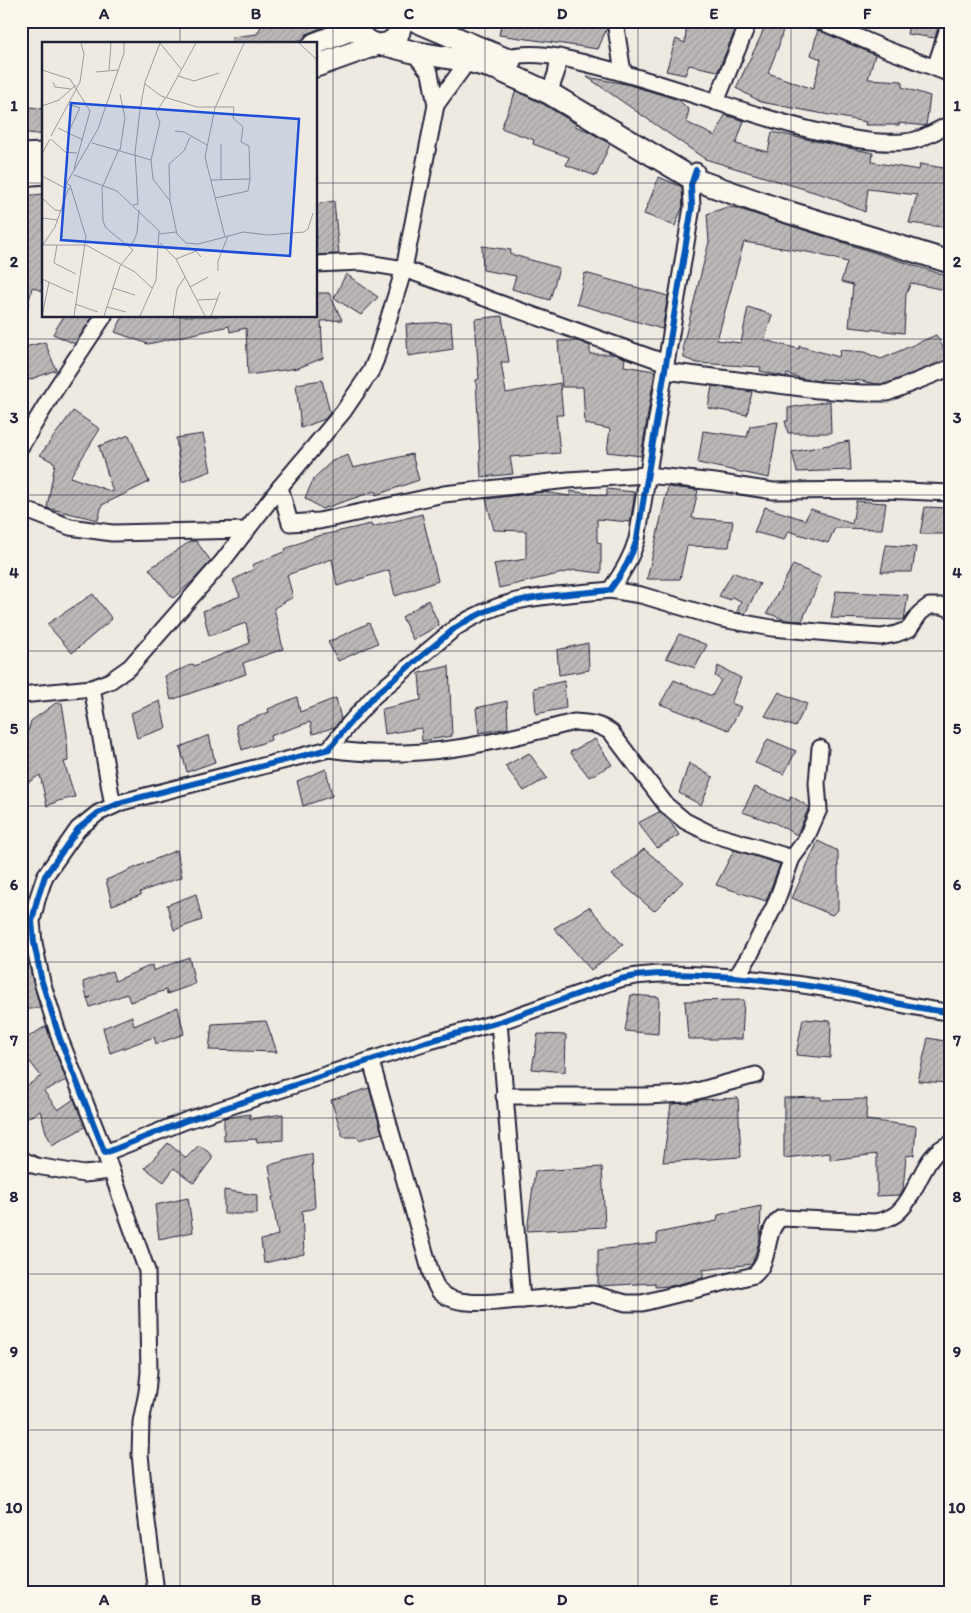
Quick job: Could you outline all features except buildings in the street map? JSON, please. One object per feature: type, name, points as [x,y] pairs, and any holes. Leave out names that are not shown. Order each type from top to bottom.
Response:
[{"type":"main road","points":[[318,65],[394,40],[399,32],[400,21]]},
{"type":"main road","points":[[416,21],[551,88],[661,151],[701,177],[778,210],[950,262]]},
{"type":"main road","points":[[318,42],[355,23],[364,38],[381,45],[468,61],[500,64]]},
{"type":"main road","points":[[21,155],[42,154]]},
{"type":"main road","points":[[21,175],[42,173]]},
{"type":"main road","points":[[701,177],[950,250]]},
{"type":"street","points":[[614,21],[623,73]]},
{"type":"street","points":[[716,102],[749,21]]},
{"type":"street","points":[[820,21],[950,74]]},
{"type":"street","points":[[935,68],[950,22]]},
{"type":"street","points":[[23,697],[92,688],[120,675],[144,652],[222,562],[280,487],[343,412],[371,371],[404,269],[436,105],[430,73],[413,52]]},
{"type":"street","points":[[500,64],[523,55],[559,57],[623,73],[772,120],[848,138],[906,142],[923,138],[950,124]]},
{"type":"street","points":[[551,88],[559,57]]},
{"type":"street","points":[[436,105],[468,61]]},
{"type":"street","points":[[610,590],[632,557],[637,539],[692,207],[690,193],[701,177]]},
{"type":"street","points":[[318,264],[361,262],[404,269],[666,367],[818,390],[861,393],[887,393],[950,368]]},
{"type":"street","points":[[21,446],[53,393],[103,318]]},
{"type":"street","points":[[280,487],[290,523],[319,521],[444,494],[568,480],[647,475],[715,482],[773,491],[874,490],[950,493]]},
{"type":"street","points":[[21,508],[70,527],[112,533],[247,530]]},
{"type":"street","points":[[329,749],[374,696],[455,628],[468,619],[515,600],[610,590],[641,595],[722,619],[772,628],[881,637],[909,629],[920,613],[929,606],[943,606],[950,609]]},
{"type":"street","points":[[92,688],[113,806]]},
{"type":"street","points":[[156,1592],[140,1454],[141,1422],[149,1372],[147,1271],[105,1152],[60,1039],[42,982],[34,943],[32,921],[36,900],[45,876],[78,829],[98,813],[122,802],[329,749],[371,754],[444,751],[481,745],[574,722],[600,725],[611,732],[666,806],[685,821],[709,833],[792,858]]},
{"type":"street","points":[[737,976],[750,955],[775,905],[792,858],[805,841],[819,809],[817,783],[820,748]]},
{"type":"street","points":[[105,1152],[185,1121],[426,1042],[499,1022],[636,975],[654,973],[737,976],[841,991],[931,1011],[950,1012]]},
{"type":"street","points":[[499,1022],[522,1300]]},
{"type":"street","points":[[371,1061],[432,1277],[440,1292],[455,1300],[472,1303],[594,1294],[626,1303],[642,1303],[754,1276],[761,1268],[765,1259],[773,1226],[781,1218],[874,1222],[886,1220],[905,1205],[931,1158],[941,1147],[950,1144]]},
{"type":"street","points":[[504,1096],[647,1096],[686,1094],[756,1075]]},
{"type":"street","points":[[21,1159],[36,1166],[84,1174],[111,1171]]},
{"type":"cycle path","points":[[696,170],[691,185],[692,207],[637,539],[626,566],[610,590],[530,598],[493,608],[474,617],[455,628],[374,696],[329,749],[122,802],[98,813],[78,829],[45,876],[37,900],[32,921],[34,943],[42,982],[60,1039],[105,1153],[185,1121],[426,1042],[499,1022],[620,979],[631,977],[651,974],[679,974],[771,981],[841,991],[909,1006],[950,1012]]}]
